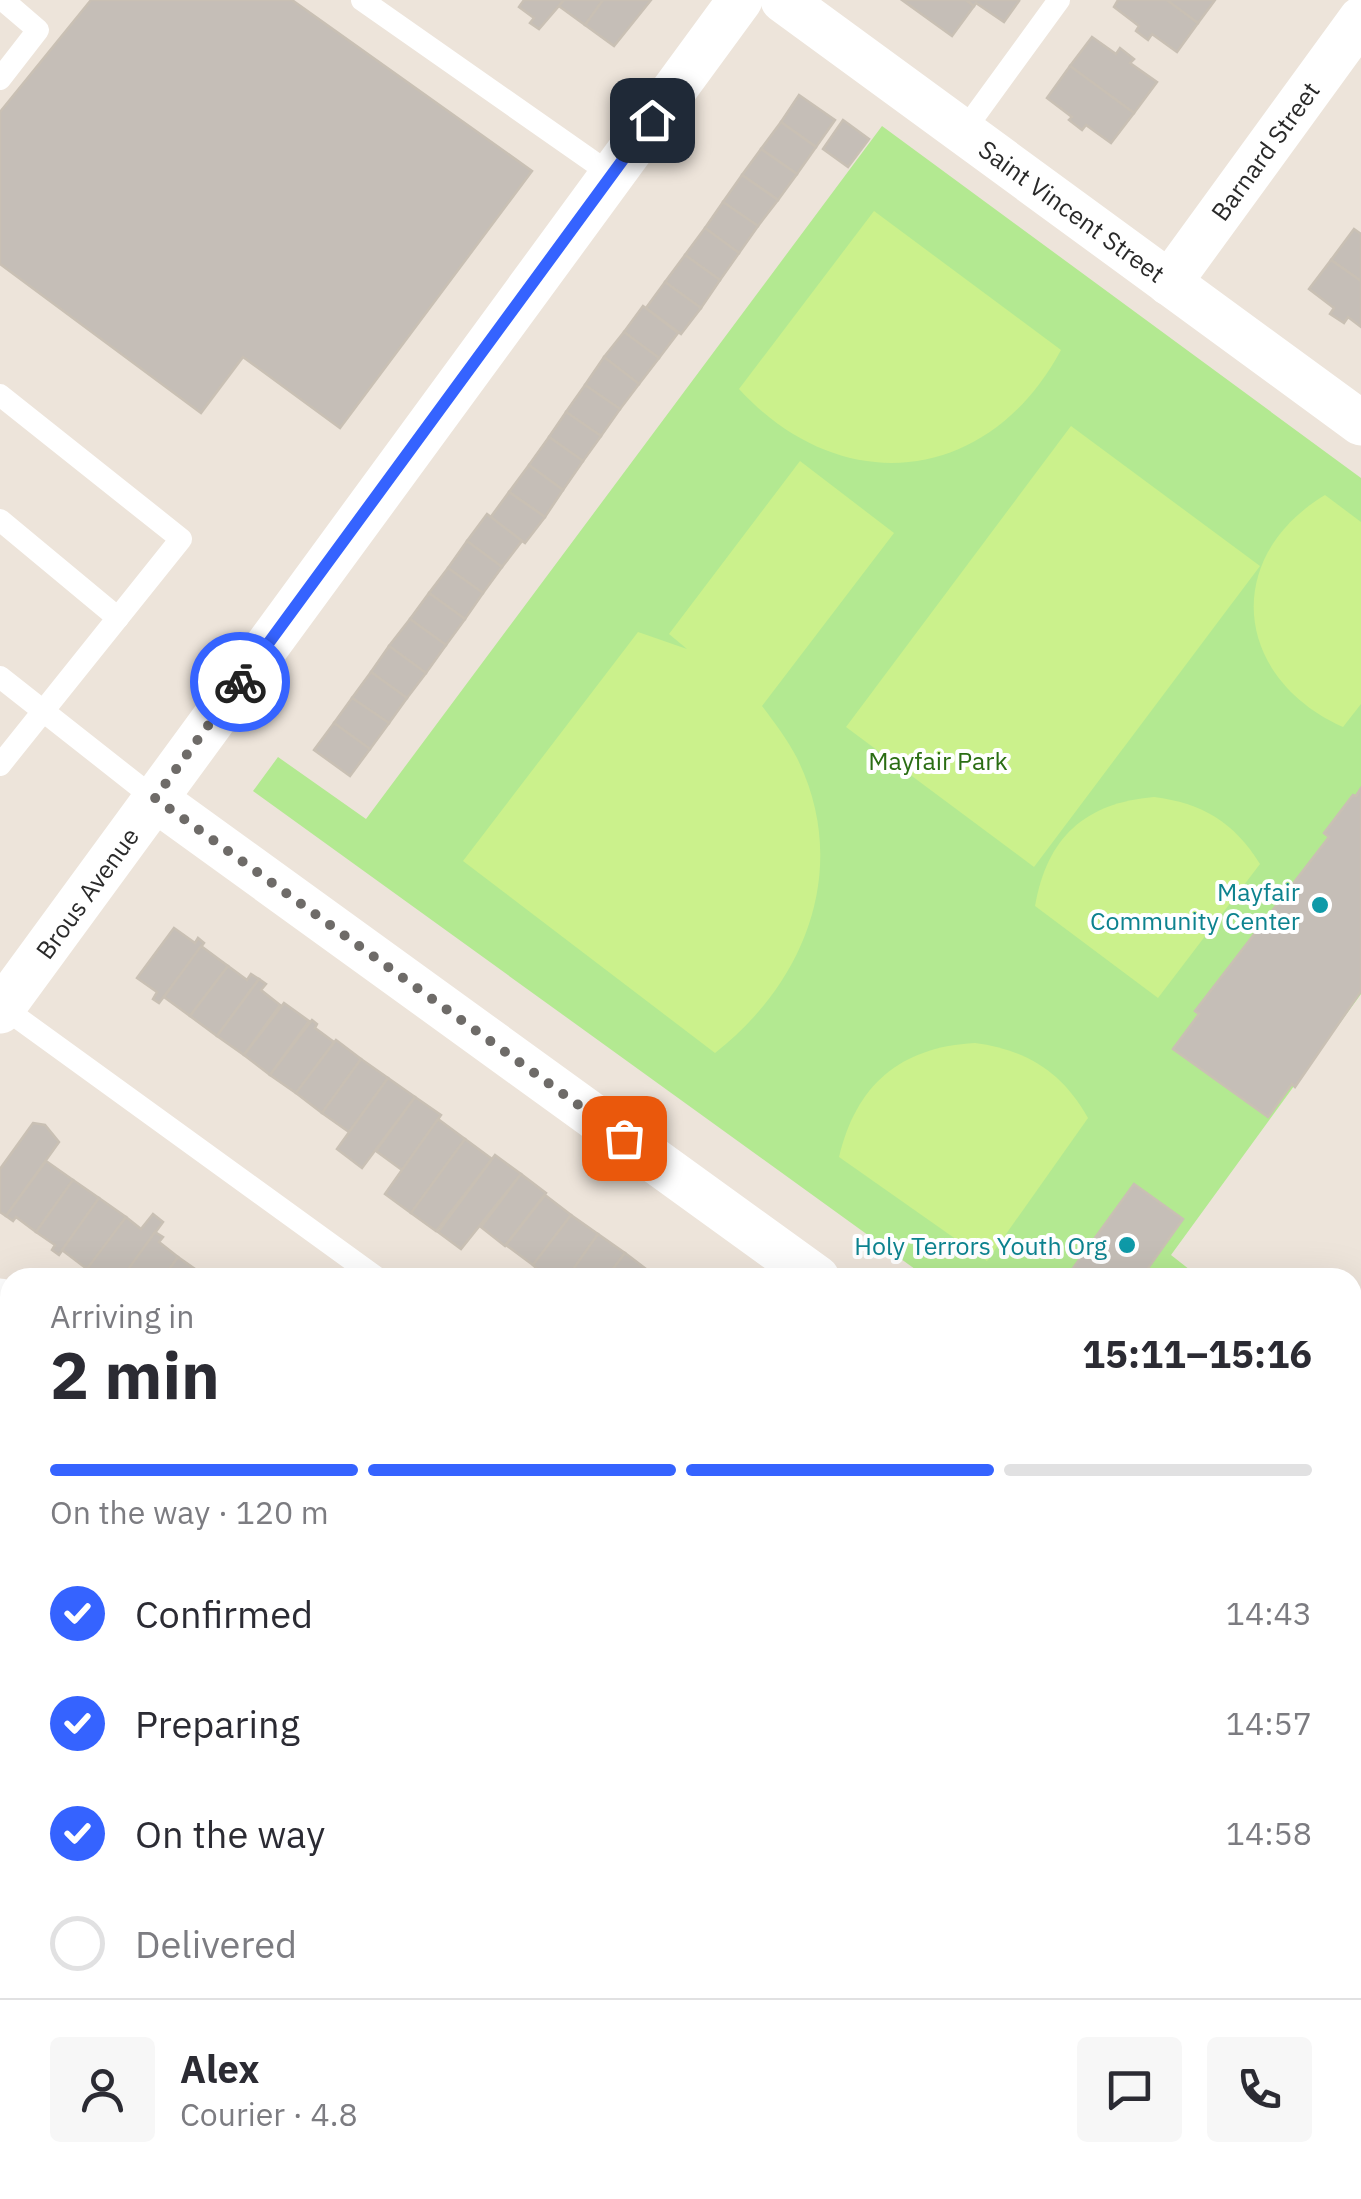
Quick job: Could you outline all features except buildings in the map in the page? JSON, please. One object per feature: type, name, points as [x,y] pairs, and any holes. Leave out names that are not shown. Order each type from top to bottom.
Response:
[{"type":"street","name":"Brous Avenue","points":[[1,1008],[740,0]]},
{"type":"street","name":"Saint Vincent Street","points":[[783,0],[1361,423]]},
{"type":"street","name":"Barnard Street","points":[[1169,283],[1361,19]]},
{"type":"street","points":[[155,798],[803,1268]]},
{"type":"lane","points":[[0,80],[38,30],[3,0]]},
{"type":"lane","points":[[963,132],[1059,0]]},
{"type":"lane","points":[[377,4],[612,175]]},
{"type":"lane","points":[[0,395],[181,539],[0,765]]},
{"type":"lane","points":[[0,520],[118,618]]},
{"type":"lane","points":[[0,677],[155,798]]},
{"type":"lane","points":[[1,1008],[363,1268]]},
{"type":"green space","name":"Mayfair Park","points":[[882,126],[1361,478],[1361,994],[1171,1255],[1188,1268],[914,1268],[253,791],[278,757],[366,819]]},
{"type":"green space","points":[[874,211],[1061,350],[1031,395],[995,428],[955,451],[912,462],[867,461],[823,449],[779,425],[739,389]]},
{"type":"green space","points":[[1071,426],[1260,566],[1034,867],[846,727]]},
{"type":"green space","points":[[800,461],[894,533],[762,706],[797,758],[813,799],[820,840],[819,881],[810,920],[795,957],[774,992],[715,1053],[463,861],[638,632],[687,649],[669,634]]},
{"type":"green space","points":[[1325,495],[1361,522],[1361,704],[1343,727],[1307,706],[1280,679],[1262,649],[1254,616],[1256,583],[1269,551],[1291,521]]},
{"type":"green space","points":[[1154,797],[1187,804],[1215,817],[1239,837],[1260,864],[1158,998],[1035,906],[1049,861],[1073,828],[1108,807]]},
{"type":"green space","points":[[975,1043],[1011,1051],[1041,1066],[1067,1088],[1088,1118],[987,1261],[839,1157],[857,1109],[885,1074],[924,1052]]},
{"type":"way so far","points":[[240,682],[155,798],[624,1138]]},
{"type":"place","name":"Mayfair Community Center","points":[[1320,905]]},
{"type":"place","name":"Holy Terrors Youth Org","points":[[1127,1245]]},
{"type":"route","points":[[240,682],[652,120]]}]
